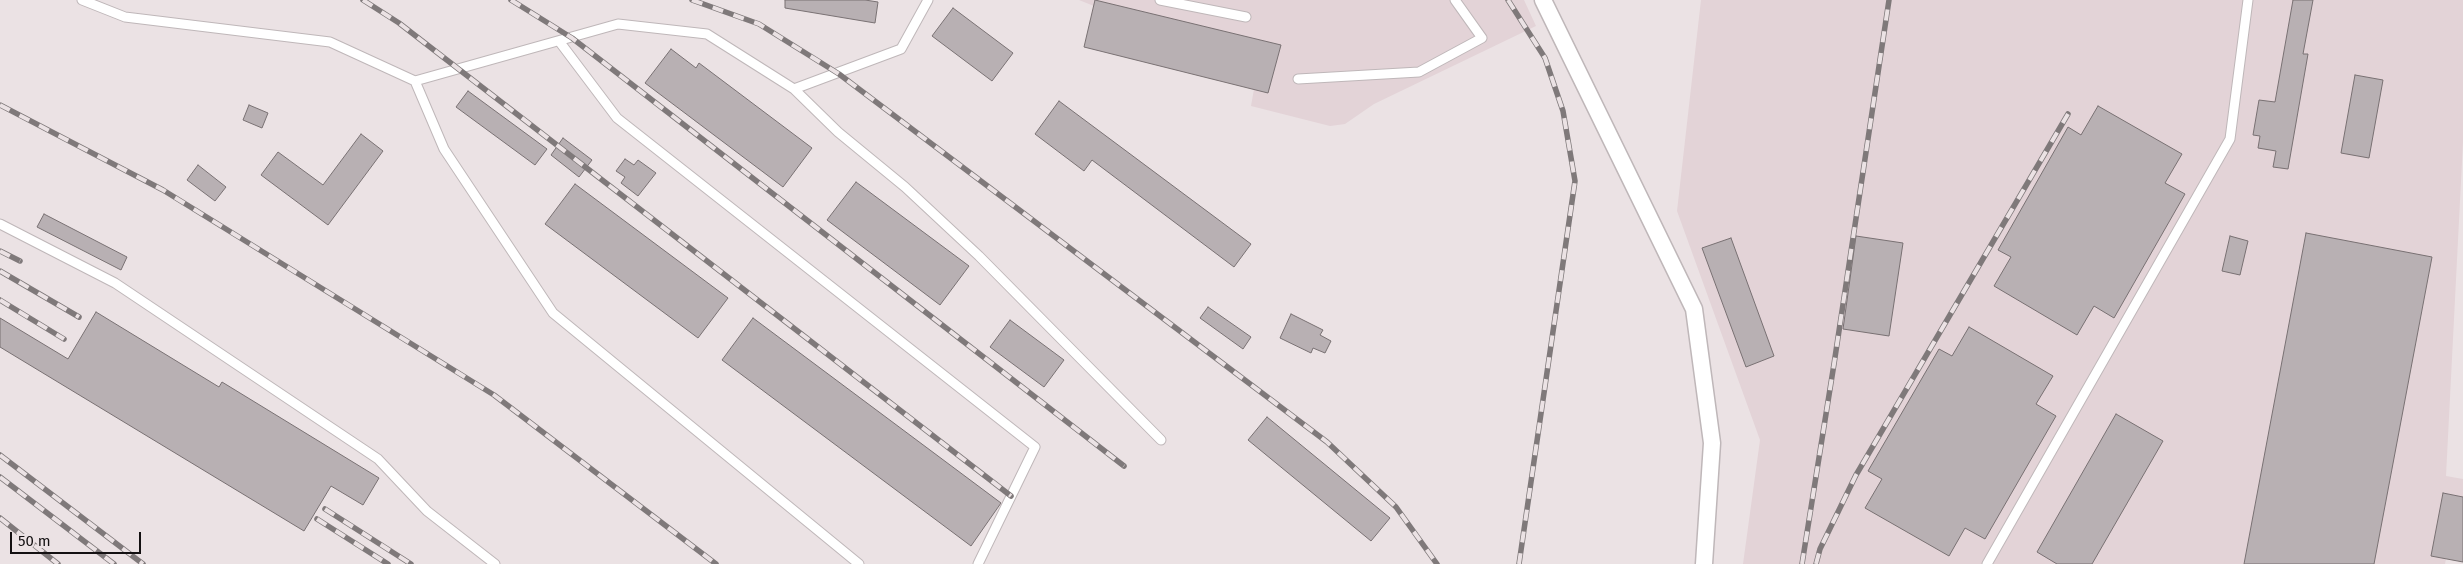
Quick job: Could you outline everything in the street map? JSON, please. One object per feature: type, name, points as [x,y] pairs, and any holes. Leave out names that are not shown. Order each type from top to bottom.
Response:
[{"type":"street","points":[[1543,0],[1694,309],[1712,443],[1704,564]]},
{"type":"lane","points":[[82,0],[125,17],[330,42],[415,81],[618,24],[707,34],[794,89],[838,132],[905,187],[979,256],[1160,440]]},
{"type":"lane","points":[[794,89],[901,49],[928,0]]},
{"type":"lane","points":[[1160,0],[1246,17]]},
{"type":"lane","points":[[1298,79],[1419,72],[1482,38],[1455,0]]},
{"type":"lane","points":[[1987,564],[2230,139],[2248,0]]},
{"type":"lane","points":[[559,41],[617,118],[1035,447],[978,564]]},
{"type":"lane","points":[[415,81],[444,149],[553,313],[860,564]]},
{"type":"lane","points":[[0,224],[115,283],[378,459],[426,511],[495,564]]},
{"type":"shaded area","points":[[1079,0],[1524,0],[1536,26],[1374,104],[1345,124],[1330,126],[1251,106],[1254,89],[1084,47],[1094,6]]},
{"type":"shaded area","points":[[1701,0],[2463,0],[2463,142],[2446,476],[2463,479],[2463,562],[2446,559],[2445,564],[1743,564],[1760,440],[1677,211]]},
{"type":"building","points":[[785,0],[865,0],[878,2],[875,23],[785,8]]},
{"type":"building","points":[[1095,0],[1281,45],[1268,93],[1084,47]]},
{"type":"building","points":[[2293,0],[2313,0],[2303,54],[2308,54],[2288,169],[2273,167],[2276,151],[2258,148],[2260,136],[2253,135],[2259,100],[2275,102]]},
{"type":"building","points":[[953,8],[1013,53],[992,81],[932,36]]},
{"type":"building","points":[[671,49],[696,68],[699,63],[812,148],[783,187],[645,83]]},
{"type":"building","points":[[2355,75],[2383,80],[2369,158],[2341,153]]},
{"type":"building","points":[[468,91],[547,149],[535,165],[456,107]]},
{"type":"building","points":[[1059,101],[1251,244],[1234,267],[1092,160],[1084,171],[1035,134]]},
{"type":"building","points":[[249,105],[268,113],[262,128],[243,120]]},
{"type":"building","points":[[2098,106],[2182,154],[2165,183],[2185,194],[2114,318],[2094,306],[2077,335],[1994,286],[2011,257],[1998,250],[2068,127],[2081,135]]},
{"type":"building","points":[[361,134],[383,151],[328,225],[261,175],[278,152],[323,185]]},
{"type":"building","points":[[563,138],[592,160],[579,177],[551,155]]},
{"type":"building","points":[[625,159],[634,165],[638,160],[656,173],[638,196],[621,183],[625,177],[616,171]]},
{"type":"building","points":[[198,165],[226,187],[215,201],[187,180]]},
{"type":"building","points":[[856,182],[969,266],[940,305],[827,220]]},
{"type":"building","points":[[575,184],[728,298],[698,338],[545,224]]},
{"type":"building","points":[[44,214],[127,257],[121,270],[37,227]]},
{"type":"building","points":[[2306,233],[2432,257],[2374,564],[2244,564]]},
{"type":"building","points":[[1856,236],[1903,243],[1889,336],[1843,329]]},
{"type":"building","points":[[2230,236],[2248,241],[2240,275],[2222,271]]},
{"type":"building","points":[[1731,238],[1774,356],[1746,367],[1702,248]]},
{"type":"building","points":[[1208,307],[1251,337],[1243,349],[1200,318]]},
{"type":"building","points":[[96,312],[219,387],[222,382],[379,478],[363,505],[331,486],[304,531],[0,347],[0,318],[68,359]]},
{"type":"building","points":[[1291,314],[1323,330],[1320,335],[1331,341],[1325,353],[1313,348],[1311,353],[1280,338]]},
{"type":"building","points":[[753,318],[1001,503],[971,546],[722,360]]},
{"type":"building","points":[[1010,320],[1064,360],[1044,387],[990,347]]},
{"type":"building","points":[[1969,327],[2053,376],[2036,404],[2056,416],[1985,539],[1965,528],[1949,556],[1865,508],[1882,479],[1868,471],[1939,349],[1952,356]]},
{"type":"building","points":[[2116,414],[2163,441],[2092,564],[2057,564],[2037,552]]},
{"type":"building","points":[[1267,417],[1390,518],[1371,541],[1248,440]]},
{"type":"building","points":[[2443,493],[2463,497],[2463,562],[2431,556]]},
{"type":"railway","points":[[363,0],[399,23],[1011,496]]},
{"type":"railway","points":[[511,0],[572,38],[1124,466]]},
{"type":"railway","points":[[692,0],[759,24],[839,74],[1327,442],[1396,507],[1437,564]]},
{"type":"railway","points":[[1508,0],[1545,58],[1563,111],[1575,181],[1519,564]]},
{"type":"railway","points":[[1802,564],[1889,0]]},
{"type":"railway","points":[[0,105],[163,190],[494,395],[716,564]]},
{"type":"railway","points":[[1816,564],[1820,549],[1856,475],[2068,114]]},
{"type":"railway","points":[[0,251],[20,261]]},
{"type":"railway","points":[[0,271],[79,317]]},
{"type":"railway","points":[[0,300],[64,339]]},
{"type":"railway","points":[[0,455],[143,564]]},
{"type":"railway","points":[[0,477],[114,564]]},
{"type":"railway","points":[[325,509],[411,564]]},
{"type":"railway","points":[[0,518],[58,564]]},
{"type":"railway","points":[[317,519],[388,564]]}]
